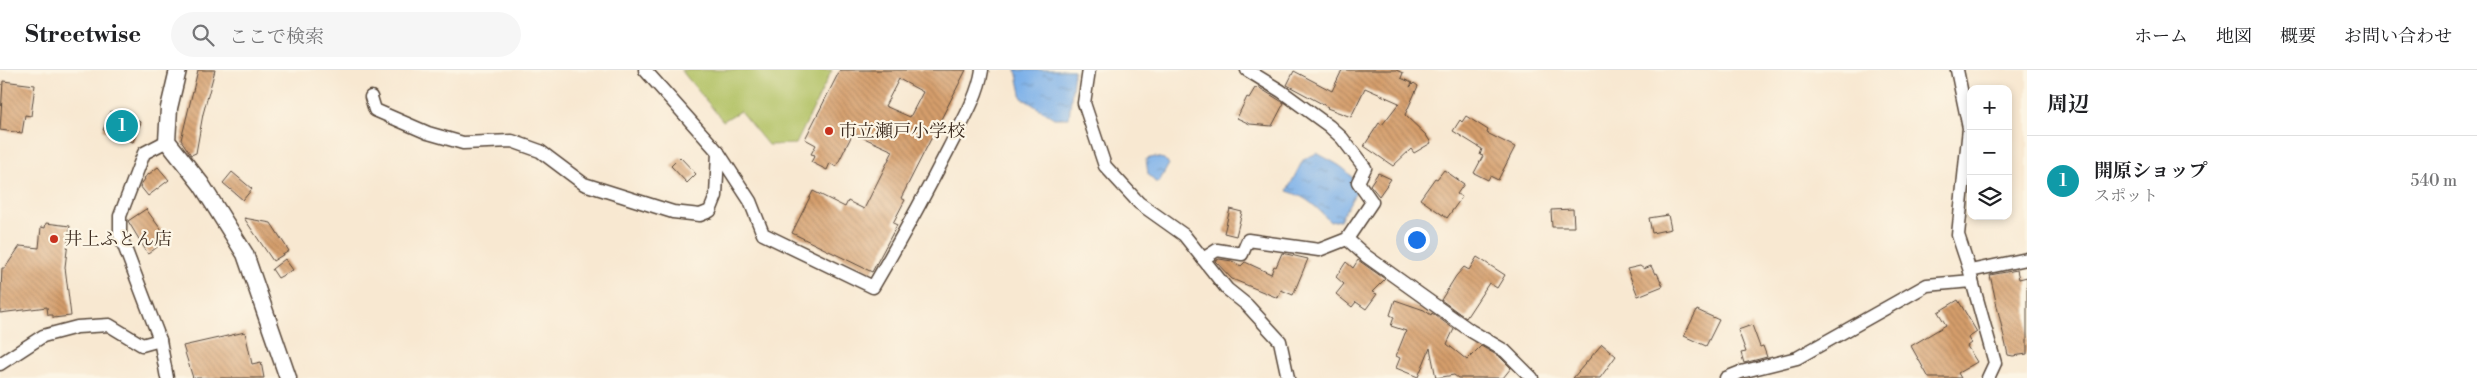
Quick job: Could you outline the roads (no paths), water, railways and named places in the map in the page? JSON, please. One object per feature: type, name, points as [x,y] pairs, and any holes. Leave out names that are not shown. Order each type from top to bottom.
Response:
[{"type":"street","points":[[178,70],[169,108],[167,141],[201,184],[244,254],[288,378]]},
{"type":"street","points":[[645,70],[718,152],[750,201],[762,234],[873,287],[908,229],[964,118],[981,78],[982,70]]},
{"type":"street","points":[[1089,70],[1084,103],[1105,166],[1139,203],[1184,235],[1227,289],[1247,305],[1280,341],[1288,378]]},
{"type":"street","points":[[1203,258],[1216,250],[1242,254],[1248,240],[1319,250],[1347,239],[1372,202],[1358,182],[1365,168],[1342,138],[1329,126],[1281,91],[1247,70]]},
{"type":"street","points":[[1957,70],[1970,128],[1958,236],[1995,363],[1988,378]]},
{"type":"street","points":[[371,97],[375,110],[428,133],[463,143],[512,142],[540,151],[584,184],[673,212],[700,215],[710,211],[716,196],[718,152]]},
{"type":"street","points":[[167,141],[144,153],[120,216],[120,234],[160,340],[168,378]]},
{"type":"street","points":[[1347,239],[1366,256],[1454,319],[1505,351],[1532,378]]},
{"type":"street","points":[[1726,378],[1741,372],[1798,358],[1890,308],[1927,285],[1971,276],[2027,259]]},
{"type":"street","points":[[0,364],[43,336],[77,326],[109,325],[142,345],[160,340]]},
{"type":"water","points":[[1016,70],[1074,70],[1069,118],[1054,118],[1022,98]]},
{"type":"water","points":[[1317,153],[1342,167],[1355,183],[1357,190],[1340,220],[1330,222],[1311,203],[1287,191],[1303,160]]},
{"type":"water","points":[[1155,157],[1164,159],[1169,164],[1159,182],[1155,182],[1148,174],[1146,159]]},
{"type":"place","name":"開原ショップ","points":[[122,126]]},
{"type":"place","name":"市立瀬戸小学校","points":[[829,131]]},
{"type":"place","name":"井上ふとん店","points":[[54,239]]}]
